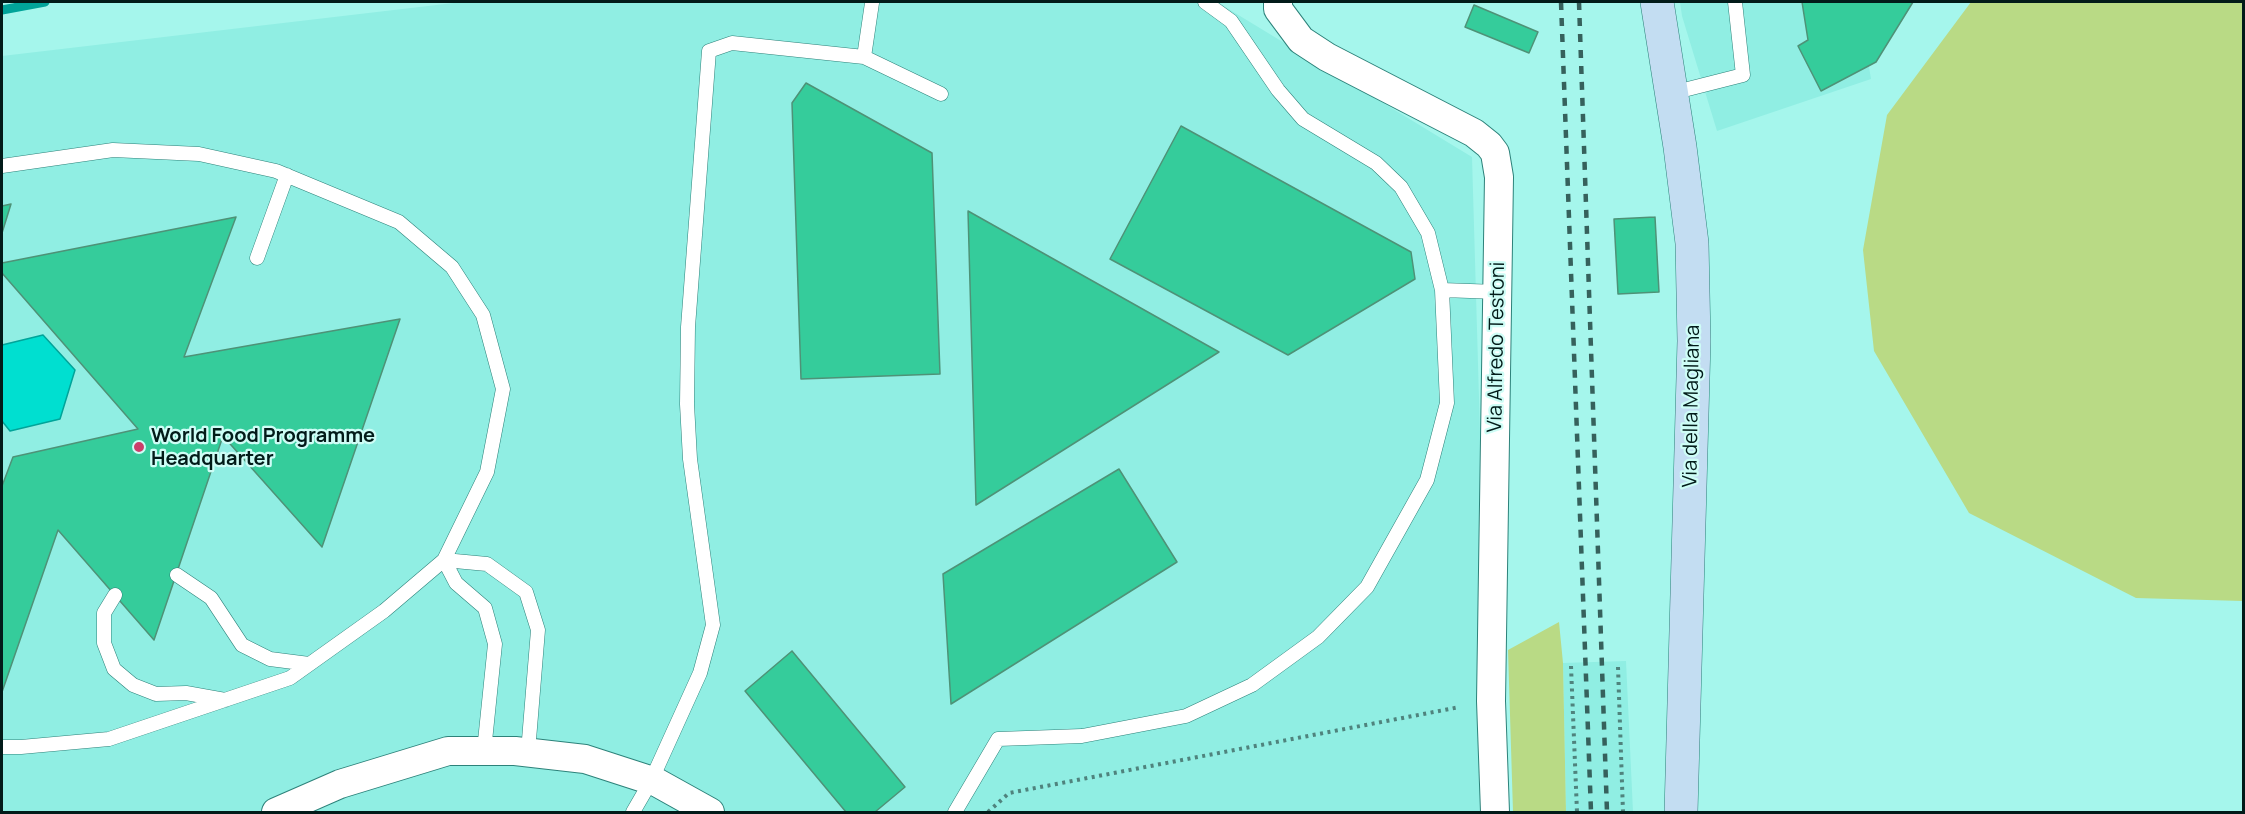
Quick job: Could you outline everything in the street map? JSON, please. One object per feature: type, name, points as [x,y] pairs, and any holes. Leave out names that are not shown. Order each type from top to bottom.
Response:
[{"type":"main road","name":"Via della Magliana","points":[[1657,2],[1692,243],[1694,341],[1681,813]]},
{"type":"street","name":"Via Alfredo Testoni","points":[[1278,2],[1278,9],[1301,40],[1327,57],[1474,133],[1495,153],[1499,177],[1491,701],[1495,813]]},
{"type":"street","points":[[276,813],[340,784],[448,751],[484,751],[528,752],[585,759],[651,781],[710,813]]},
{"type":"lane","points":[[955,813],[998,739],[1082,736],[1186,716],[1252,685],[1318,637],[1367,587],[1426,480],[1448,403],[1442,290],[1428,234],[1401,187],[1376,163],[1303,119],[1278,90],[1231,21],[1205,2]]},
{"type":"lane","points":[[1672,93],[1743,75],[1735,2]]},
{"type":"lane","points":[[864,57],[872,3]]},
{"type":"lane","points":[[633,813],[651,781],[700,673],[713,625],[690,459],[687,404],[688,327],[709,51],[732,43],[864,57],[940,94]]},
{"type":"lane","points":[[2,166],[113,150],[199,154],[276,171],[399,222],[452,267],[483,315],[503,389],[487,472],[444,560],[384,611],[290,678],[109,739],[2,747]]},
{"type":"lane","points":[[257,258],[287,176]]},
{"type":"lane","points":[[1442,290],[1498,292]]},
{"type":"lane","points":[[444,560],[456,583],[485,608],[495,644],[484,751]]},
{"type":"lane","points":[[444,560],[486,564],[526,592],[538,630],[528,752]]},
{"type":"lane","points":[[177,574],[211,598],[242,645],[270,659],[309,664]]},
{"type":"lane","points":[[115,595],[104,613],[104,643],[114,669],[134,685],[156,694],[186,693],[227,700]]},
{"type":"path","points":[[1571,666],[1577,813]]},
{"type":"path","points":[[1618,667],[1623,813]]},
{"type":"path","points":[[988,813],[1009,793],[1491,701]]},
{"type":"shaded area","points":[[462,2],[1217,2],[1472,157],[1491,812],[2,812],[2,56]]},
{"type":"shaded area","points":[[1680,2],[1858,2],[1871,79],[1717,131],[1682,16]]},
{"type":"shaded area","points":[[43,335],[75,370],[60,419],[10,431],[2,421],[2,345]]},
{"type":"shaded area","points":[[1626,661],[1633,812],[1566,812],[1563,663]]},
{"type":"green space","points":[[1971,2],[2243,2],[2243,601],[2136,598],[1969,513],[1874,351],[1863,250],[1887,115]]},
{"type":"green space","points":[[1559,622],[1563,663],[1566,812],[1513,812],[1508,650]]},
{"type":"building","points":[[1802,2],[1913,2],[1876,62],[1821,91],[1798,46],[1808,40]]},
{"type":"building","points":[[1474,5],[1538,32],[1529,53],[1465,27]]},
{"type":"building","points":[[806,83],[932,153],[940,374],[801,379],[792,103]]},
{"type":"building","points":[[1181,126],[1411,252],[1415,279],[1288,355],[1110,259]]},
{"type":"building","points":[[11,204],[2,233],[2,206]]},
{"type":"building","points":[[968,211],[1219,352],[976,505]]},
{"type":"building","name":"World Food Programme Headquarter","points":[[236,217],[184,357],[400,319],[322,547],[223,436],[154,640],[58,530],[2,692],[2,486],[13,457],[138,429],[2,273],[2,263]]},
{"type":"building","points":[[1655,217],[1659,292],[1618,294],[1614,219]]},
{"type":"building","points":[[1119,469],[1177,562],[951,704],[943,574]]},
{"type":"building","points":[[792,651],[905,787],[875,812],[846,812],[745,691]]},
{"type":"waterway","points":[[2,10],[45,2]]},
{"type":"railway","points":[[1561,2],[1591,812]]},
{"type":"railway","points":[[1579,2],[1607,812]]},
{"type":"place","name":"World Food Programme Headquarter","points":[[139,447]]}]
